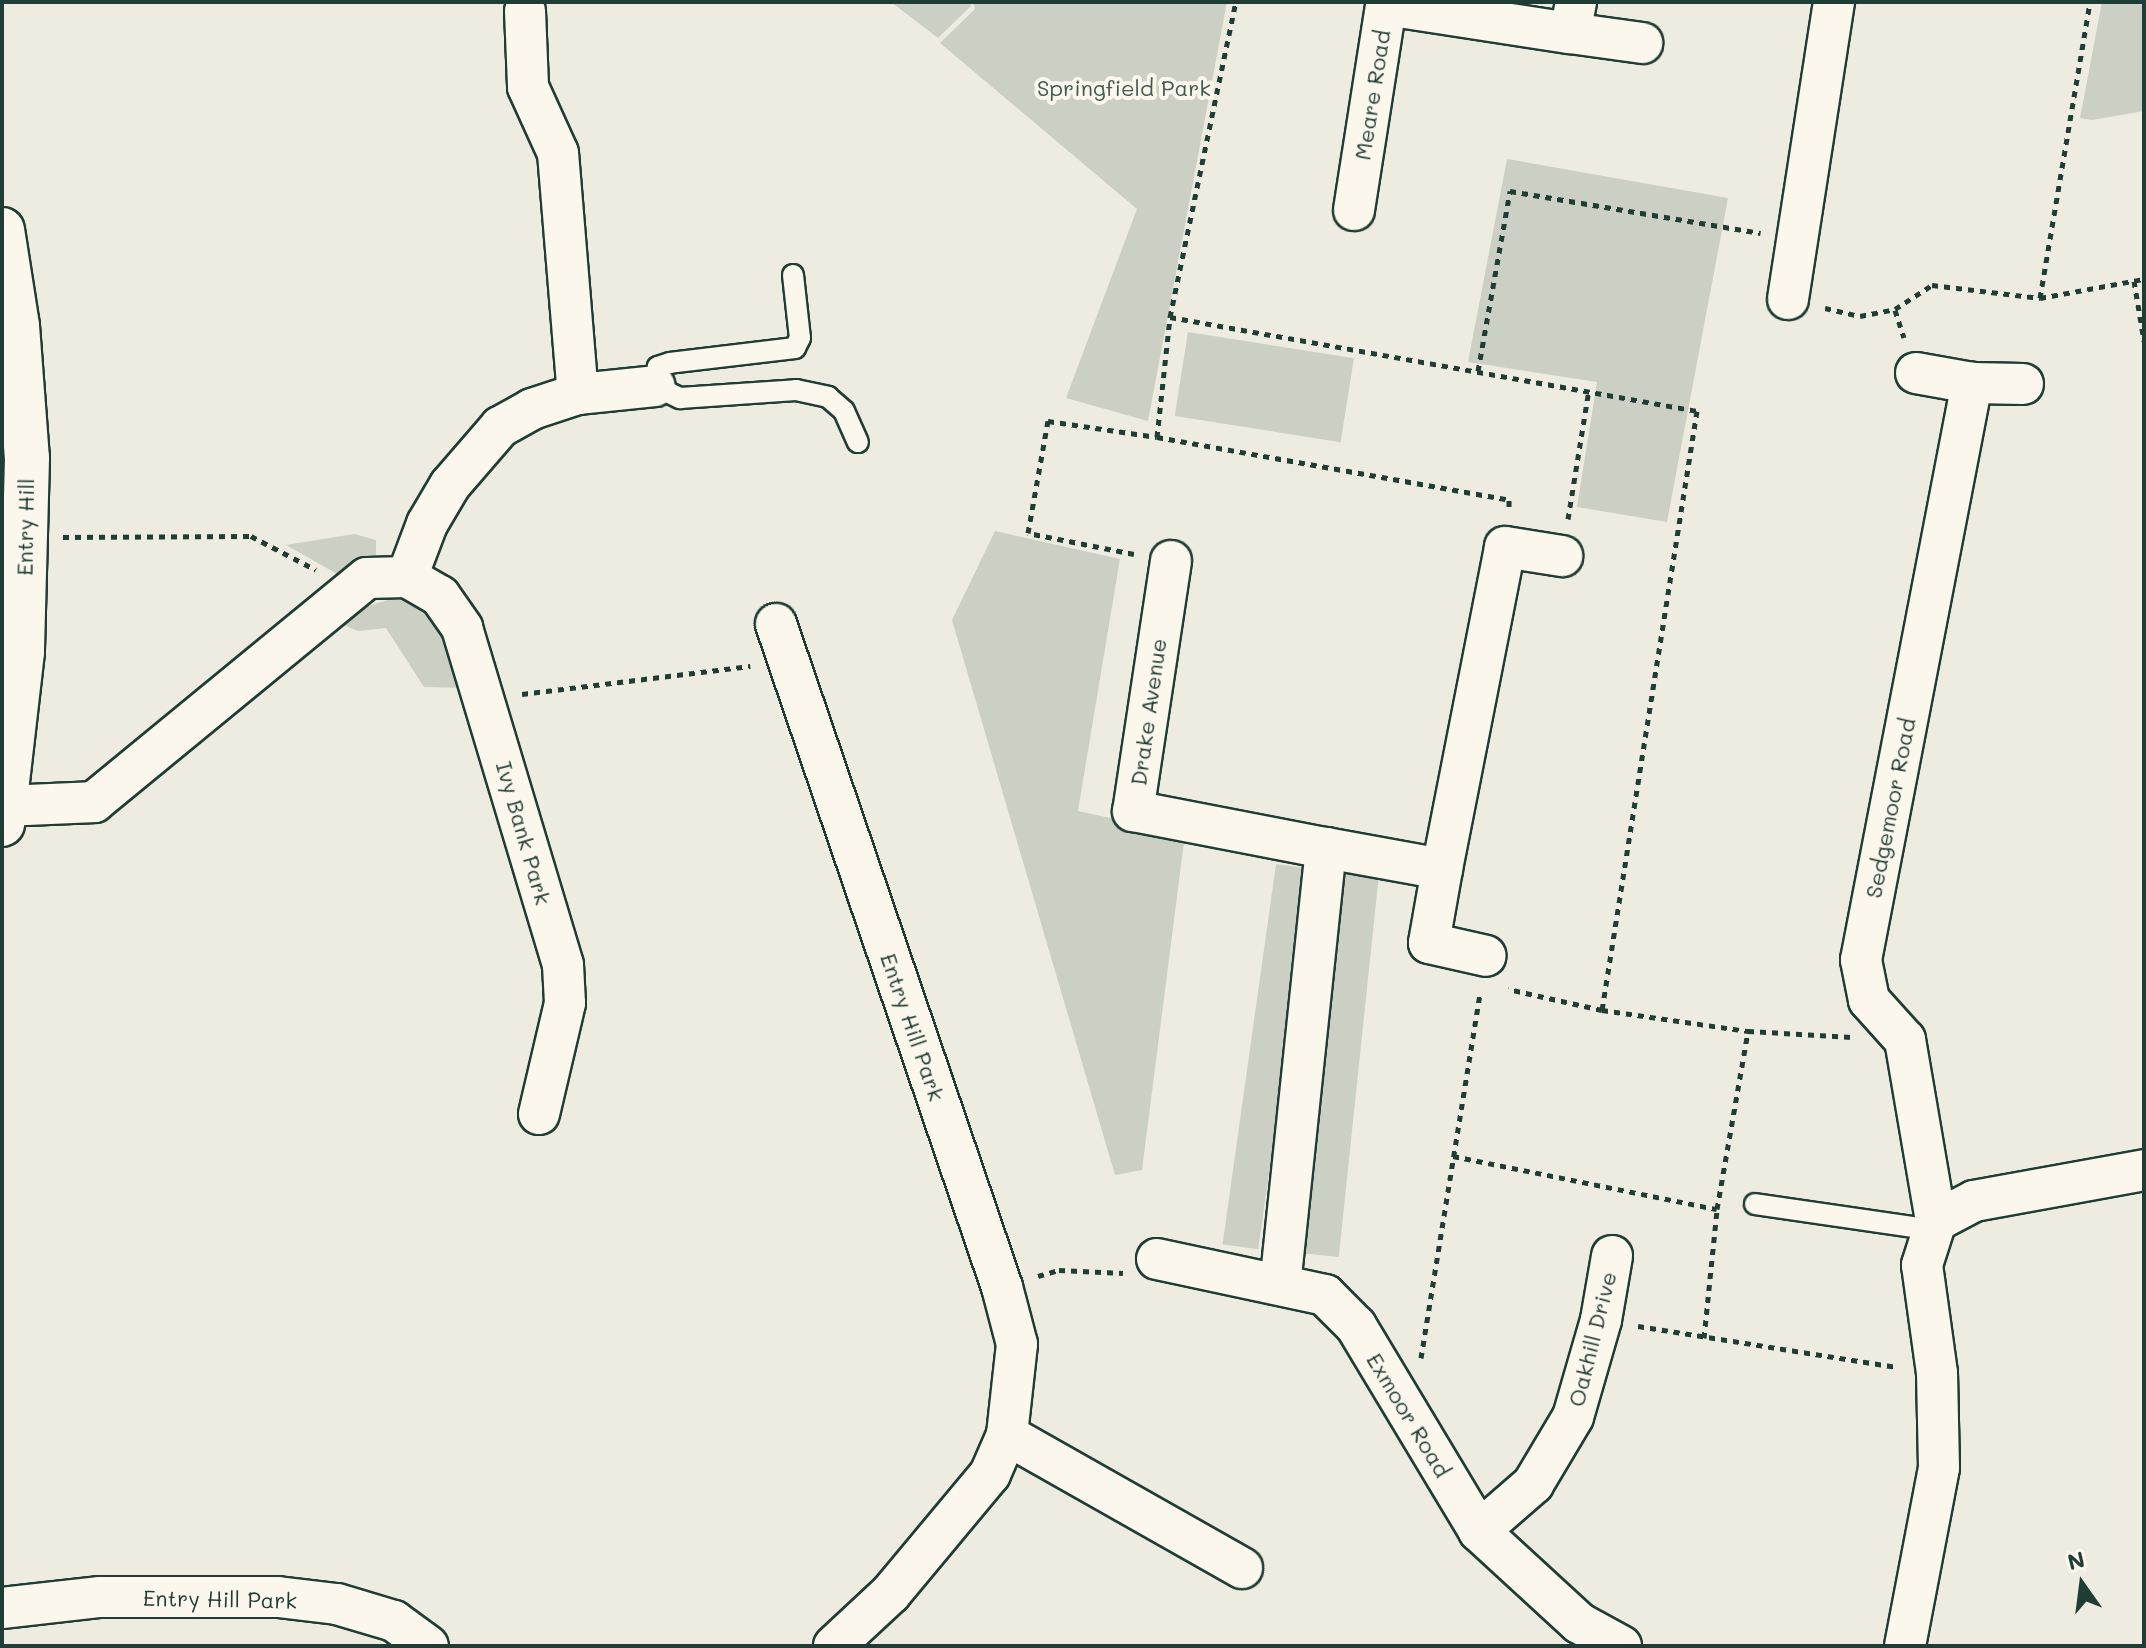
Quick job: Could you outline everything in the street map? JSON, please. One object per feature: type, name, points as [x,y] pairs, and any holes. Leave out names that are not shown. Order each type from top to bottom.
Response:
[{"type":"street","points":[[1788,299],[1834,2]]},
{"type":"street","name":"Meare Road","points":[[1354,210],[1386,5],[1573,18]]},
{"type":"street","points":[[525,11],[528,87],[558,153],[578,394]]},
{"type":"street","points":[[1573,18],[1642,43]]},
{"type":"street","name":"Entry Hill","points":[[2,230],[23,401],[28,555],[22,652],[3,815]]},
{"type":"street","points":[[1916,373],[1972,383],[2023,384]]},
{"type":"street","name":"Sedgemoor Road","points":[[1905,1040],[1869,1000],[1861,960],[1972,383]]},
{"type":"street","points":[[3,815],[94,802],[367,578],[407,577],[427,524],[450,485],[500,427],[532,409],[578,394],[655,386]]},
{"type":"street","points":[[1486,956],[1429,943],[1442,869],[1505,547],[1562,556]]},
{"type":"street","name":"Drake Avenue","points":[[1171,561],[1133,811],[1442,869]]},
{"type":"street","name":"Ivy Bank Park","points":[[407,577],[440,596],[462,628],[563,965],[565,1003],[539,1114]]},
{"type":"street","name":"Entry Hill Park","points":[[781,643],[1002,1287],[1017,1344],[1007,1435],[990,1474],[891,1593],[834,1646]]},
{"type":"street","points":[[1280,1283],[1326,848]]},
{"type":"street","points":[[1905,1040],[1934,1226],[1922,1265],[1937,1373],[1939,1468],[1905,1646]]},
{"type":"street","points":[[1934,1226],[1974,1201],[2144,1170]]},
{"type":"street","name":"Oakhill Drive","points":[[1479,1531],[1533,1484],[1573,1417],[1601,1320],[1612,1256]]},
{"type":"street","name":"Exmoor Road","points":[[1157,1259],[1325,1295],[1356,1326],[1479,1531],[1572,1634],[1621,1646]]},
{"type":"street","points":[[1007,1435],[1242,1568]]},
{"type":"street","name":"Entry Hill Park","points":[[2,1608],[100,1597],[278,1597],[337,1604],[394,1621],[428,1646]]},
{"type":"lane","points":[[793,275],[800,338],[795,348],[670,363],[658,367],[655,386],[680,398],[796,390],[828,397],[844,411],[858,442]]},
{"type":"lane","points":[[1755,1204],[1934,1226]]},
{"type":"path","points":[[1157,437],[1170,317],[1236,2]]},
{"type":"path","points":[[2040,298],[2090,2]]},
{"type":"path","points":[[1478,371],[1510,191],[1796,240]]},
{"type":"path","points":[[1788,299],[1860,316],[1895,309],[1932,285],[2040,298],[2144,279]]},
{"type":"path","points":[[2134,281],[2144,341]]},
{"type":"path","points":[[1562,556],[1589,390]]},
{"type":"path","points":[[1171,561],[1028,533],[1048,421],[1157,437],[1509,500],[1505,547]]},
{"type":"path","points":[[28,555],[251,536],[352,589]]},
{"type":"path","points":[[484,699],[781,643]]},
{"type":"path","points":[[1412,1415],[1486,956]]},
{"type":"path","points":[[1602,1010],[1748,1031],[1905,1040]]},
{"type":"path","points":[[1704,1338],[1717,1209],[1748,1031]]},
{"type":"path","points":[[1453,1156],[1717,1209]]},
{"type":"path","points":[[1034,1277],[1059,1270],[1127,1273],[1157,1259]]},
{"type":"path","points":[[1601,1320],[1937,1373]]},
{"type":"green space","points":[[891,2],[969,2],[971,6],[938,38]]},
{"type":"green space","name":"Springfield Park","points":[[973,2],[1227,2],[1148,421],[1066,398],[1137,209],[940,43],[975,9]]},
{"type":"green space","points":[[2102,2],[2144,2],[2144,111],[2092,120],[2080,118]]},
{"type":"green space","points":[[1507,159],[1728,198],[1667,522],[1577,507],[1597,382],[1468,362]]},
{"type":"green space","points":[[1188,332],[1354,358],[1341,442],[1175,416]]},
{"type":"green space","points":[[995,531],[1120,559],[1078,811],[1185,834],[1142,1170],[1115,1175],[952,620]]},
{"type":"green space","points":[[354,534],[376,540],[376,565],[339,575],[286,545]]},
{"type":"green space","points":[[394,598],[413,601],[434,615],[466,688],[424,687],[386,628],[358,631],[339,623],[362,608]]},
{"type":"green space","points":[[1276,864],[1312,869],[1258,1249],[1223,1244]]},
{"type":"green space","points":[[1340,872],[1379,876],[1339,1257],[1300,1253]]}]
